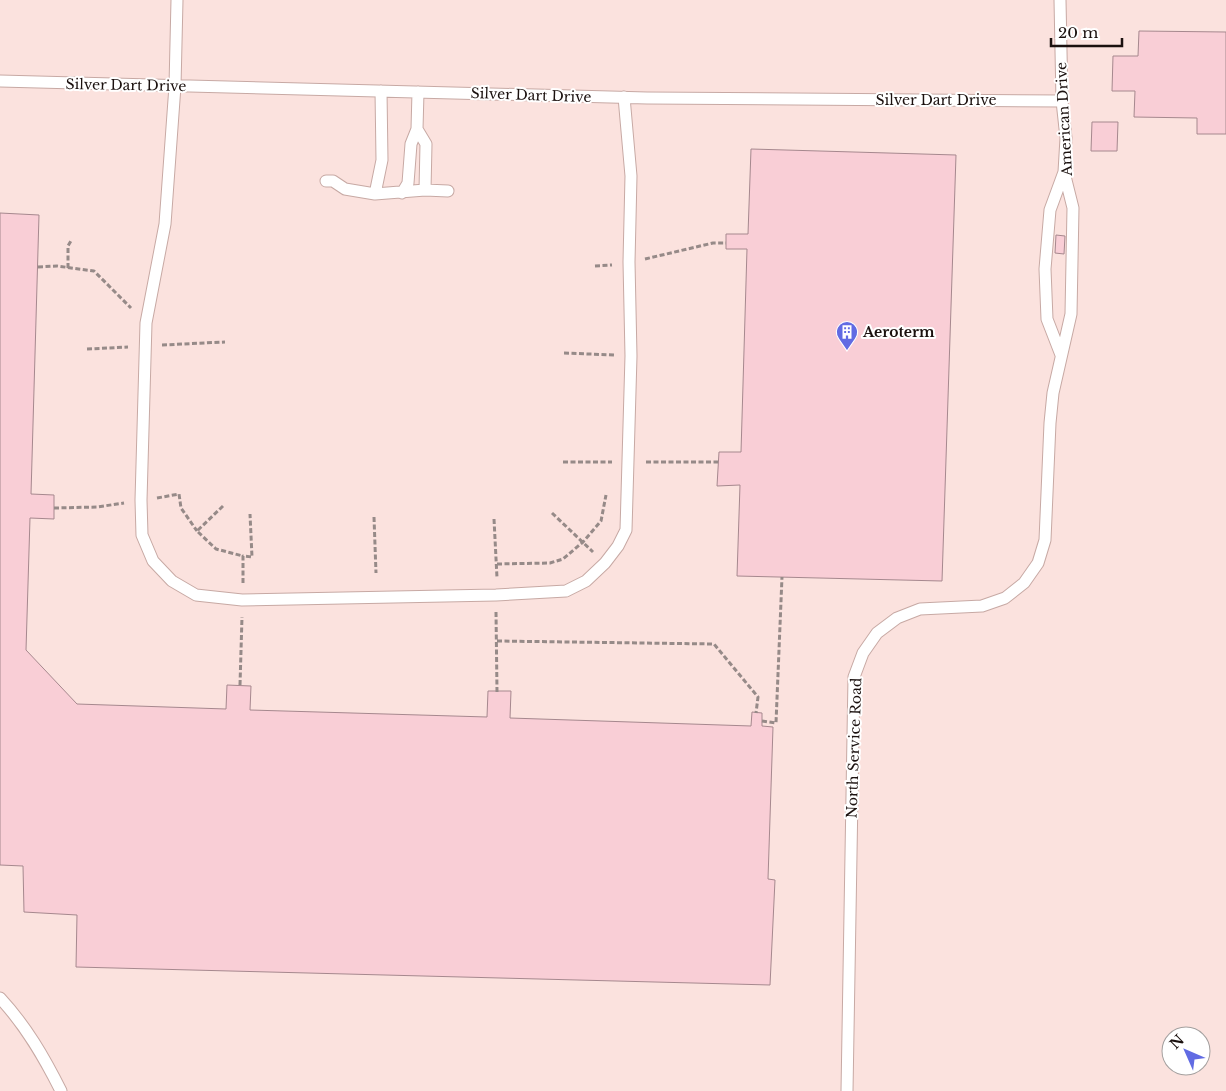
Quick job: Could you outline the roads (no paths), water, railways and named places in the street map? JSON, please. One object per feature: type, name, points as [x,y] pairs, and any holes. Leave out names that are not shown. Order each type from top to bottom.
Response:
[{"type":"lane","points":[[177,0],[175,86],[165,224],[146,323],[141,500],[142,535],[153,561],[172,581],[196,595],[242,600],[496,595],[566,591],[586,581],[606,563],[626,530],[631,356],[629,262],[631,176],[624,97]]},
{"type":"lane","name":"American Drive","points":[[1060,0],[1062,101],[1066,138],[1064,172],[1073,208],[1071,314],[1061,355]]},
{"type":"lane","name":"Silver Dart Drive","points":[[0,81],[624,97],[1062,101]]},
{"type":"lane","points":[[375,194],[382,171],[381,91]]},
{"type":"lane","points":[[402,192],[408,183],[411,144],[417,129],[418,92]]},
{"type":"lane","points":[[417,129],[426,144],[425,190]]},
{"type":"lane","points":[[1061,355],[1047,319],[1045,269],[1050,210],[1064,172]]},
{"type":"lane","points":[[326,181],[333,181],[345,189],[375,194],[425,190],[448,191]]},
{"type":"lane","name":"North Service Road","points":[[847,1091],[854,677],[862,653],[877,633],[897,618],[920,608],[982,606],[1005,598],[1024,583],[1038,563],[1045,540],[1050,423],[1053,393],[1061,355]]},
{"type":"lane","points":[[0,998],[41,1051],[61,1091]]},
{"type":"place","name":"Aeroterm","points":[[847,351]]}]
